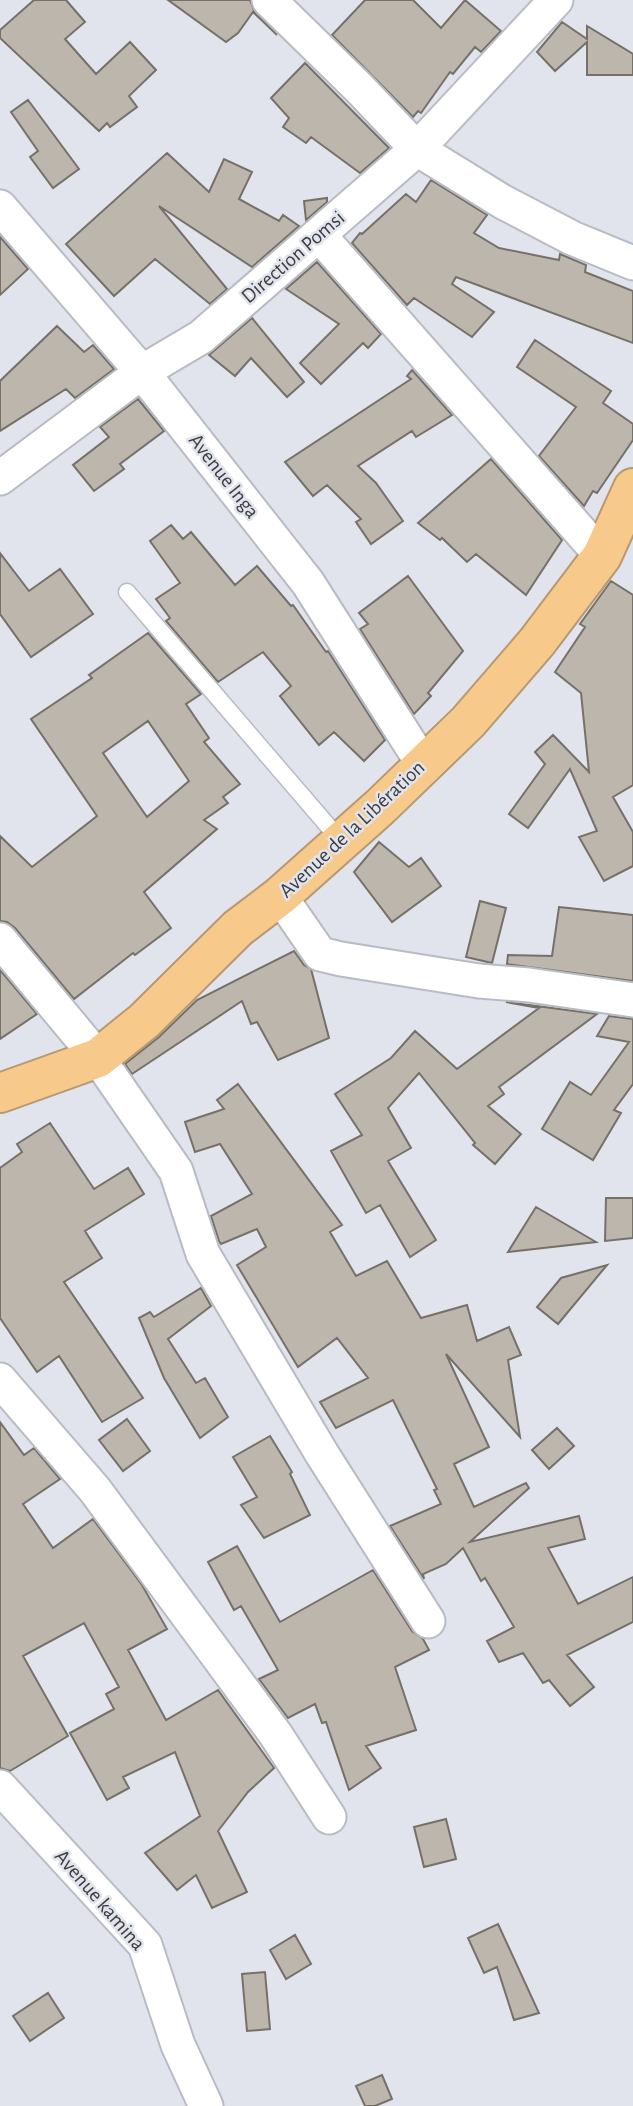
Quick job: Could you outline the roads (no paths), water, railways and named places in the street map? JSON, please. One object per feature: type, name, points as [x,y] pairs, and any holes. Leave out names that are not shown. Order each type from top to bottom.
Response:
[{"type":"highway","name":"Avenue de la Libération","points":[[0,1093],[98,1058],[144,1021],[239,928],[280,896],[380,807],[468,722],[537,642],[602,556],[633,488]]},
{"type":"street","points":[[269,0],[417,149],[514,208],[572,238],[633,262]]},
{"type":"street","name":"Direction Pomsi","points":[[0,478],[142,372],[201,337],[417,149],[556,0]]},
{"type":"street","name":"Avenue Inga","points":[[0,207],[142,372],[308,583],[423,764]]},
{"type":"street","points":[[319,235],[602,556]]},
{"type":"street","points":[[280,896],[320,954],[479,981],[529,985],[633,1000]]},
{"type":"street","points":[[0,940],[98,1058],[176,1171],[203,1254],[322,1454],[428,1621]]},
{"type":"street","points":[[0,1380],[95,1490],[276,1735],[329,1816]]},
{"type":"street","name":"Avenue kamina","points":[[0,1787],[145,1945],[178,2045],[206,2106]]},
{"type":"lane","points":[[127,592],[341,841]]}]
